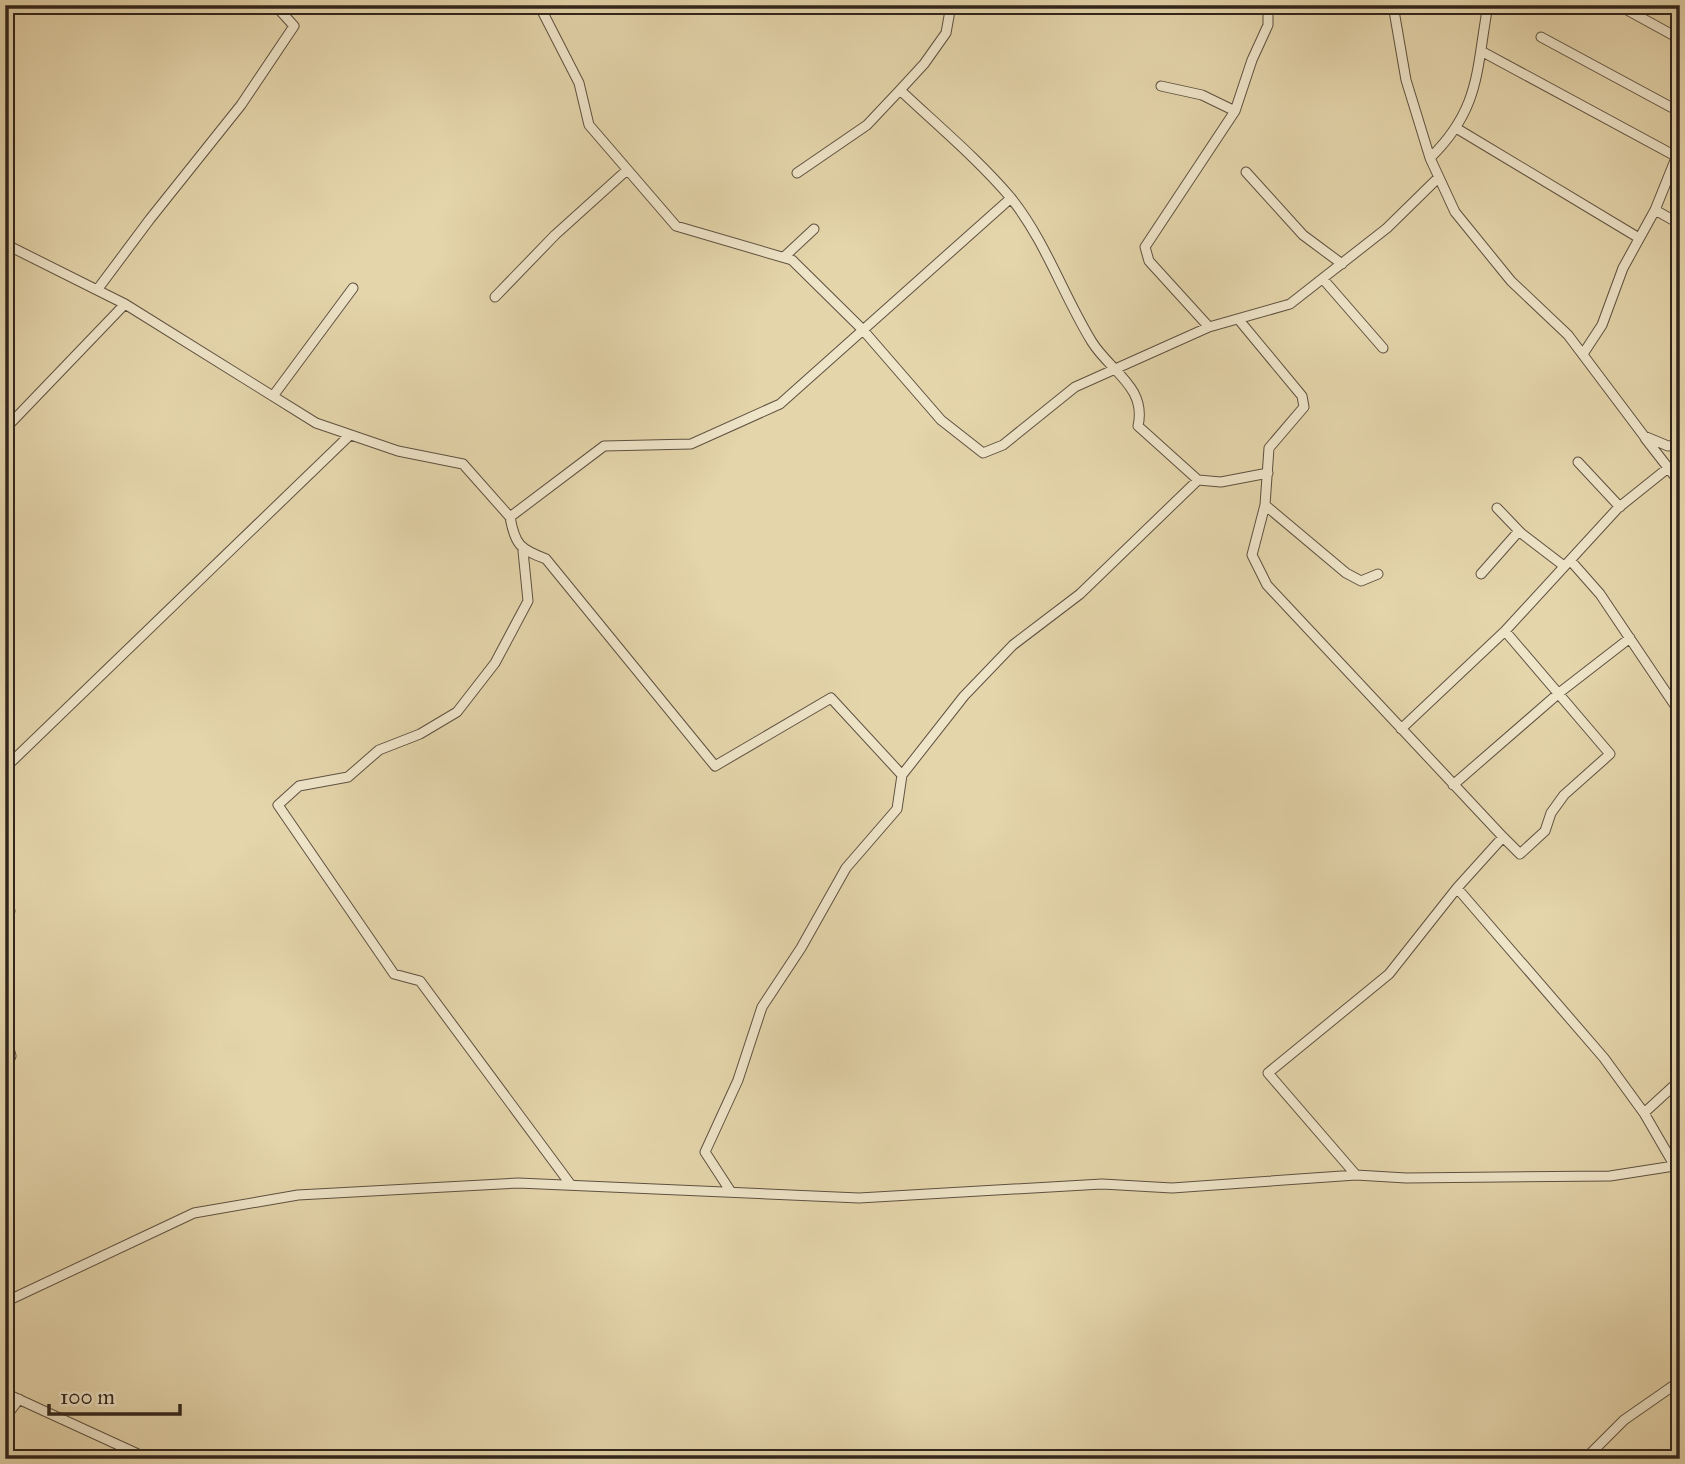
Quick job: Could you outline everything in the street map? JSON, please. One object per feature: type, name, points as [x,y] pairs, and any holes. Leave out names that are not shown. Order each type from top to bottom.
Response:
[{"type":"street","points":[[97,290],[241,105],[294,26],[275,5]]},
{"type":"street","points":[[539,5],[579,83],[589,125],[676,226],[792,260],[863,330],[941,419],[983,453],[1003,445],[1075,387],[1209,327],[1290,304],[1409,209],[1439,177]]},
{"type":"street","points":[[797,173],[867,125],[924,64],[946,33],[951,5]]},
{"type":"street","points":[[1035,5],[1045,9]]},
{"type":"street","points":[[1209,327],[1144,253],[1235,111],[1252,60],[1268,25],[1268,5]]},
{"type":"street","points":[[1393,5],[1406,80],[1430,158],[1455,212],[1511,281],[1568,335],[1680,483]]},
{"type":"street","points":[[1430,158],[1456,128],[1476,86],[1487,7],[1476,5]]},
{"type":"street","points":[[1618,5],[1680,39]]},
{"type":"street","points":[[1541,37],[1680,112]]},
{"type":"street","points":[[1481,51],[1678,154],[1655,210],[1615,287],[1602,325],[1583,354]]},
{"type":"street","points":[[1161,86],[1202,95],[1235,111]]},
{"type":"street","points":[[900,90],[1011,198],[1046,250],[1093,343],[1135,392],[1141,410],[1138,426],[1198,481],[1221,482],[1268,473]]},
{"type":"street","points":[[1456,128],[1639,238]]},
{"type":"street","points":[[495,297],[555,235],[627,170]]},
{"type":"street","points":[[1246,172],[1303,235],[1342,264]]},
{"type":"street","points":[[510,517],[604,446],[691,444],[780,404],[1011,198]]},
{"type":"street","points":[[1655,210],[1680,224]]},
{"type":"street","points":[[784,257],[814,229]]},
{"type":"street","points":[[5,244],[125,304],[316,423],[398,452],[463,464],[510,517],[513,536],[523,551],[528,601],[495,663],[457,712],[420,734],[379,750],[348,777],[299,786],[278,805],[394,974],[420,981],[571,1185]]},
{"type":"street","points":[[1323,279],[1382,348]]},
{"type":"street","points":[[273,396],[353,288]]},
{"type":"street","points":[[5,429],[125,304]]},
{"type":"street","points":[[1239,320],[1302,396],[1304,407],[1269,448],[1265,505],[1252,555],[1267,584],[1520,854],[1545,831],[1551,813],[1564,794],[1610,754],[1505,631]]},
{"type":"street","points":[[5,768],[350,435]]},
{"type":"street","points":[[1644,436],[1668,446],[1680,445]]},
{"type":"street","points":[[1578,462],[1620,507]]},
{"type":"street","points":[[1401,729],[1505,631],[1620,507],[1668,468]]},
{"type":"street","points":[[731,1192],[705,1152],[738,1080],[762,1007],[801,948],[846,868],[897,809],[902,775],[964,696],[1013,645],[1080,594],[1198,481]]},
{"type":"street","points":[[1265,505],[1346,573],[1361,581],[1378,574]]},
{"type":"street","points":[[1497,508],[1519,531],[1567,563],[1600,594],[1680,713]]},
{"type":"street","points":[[1481,574],[1519,531]]},
{"type":"street","points":[[523,551],[545,559],[715,766],[782,724],[831,698],[902,775]]},
{"type":"street","points":[[1453,785],[1559,693],[1630,638]]},
{"type":"street","points":[[1356,1175],[1268,1073],[1317,1031],[1377,986],[1457,888],[1503,837]]},
{"type":"street","points":[[1457,888],[1572,1018],[1644,1113],[1675,1161],[1680,1175]]},
{"type":"street","points":[[5,1034],[11,1056],[5,1071]]},
{"type":"street","points":[[1644,1113],[1680,1080]]},
{"type":"street","points":[[5,1302],[194,1213],[298,1195],[518,1183],[859,1198],[1102,1184],[1172,1188],[1356,1175],[1406,1178],[1610,1176],[1675,1161]]},
{"type":"street","points":[[1585,1459],[1624,1420],[1680,1381]]},
{"type":"street","points":[[5,1393],[149,1459]]},
{"type":"street","points":[[5,1418],[19,1399]]}]
